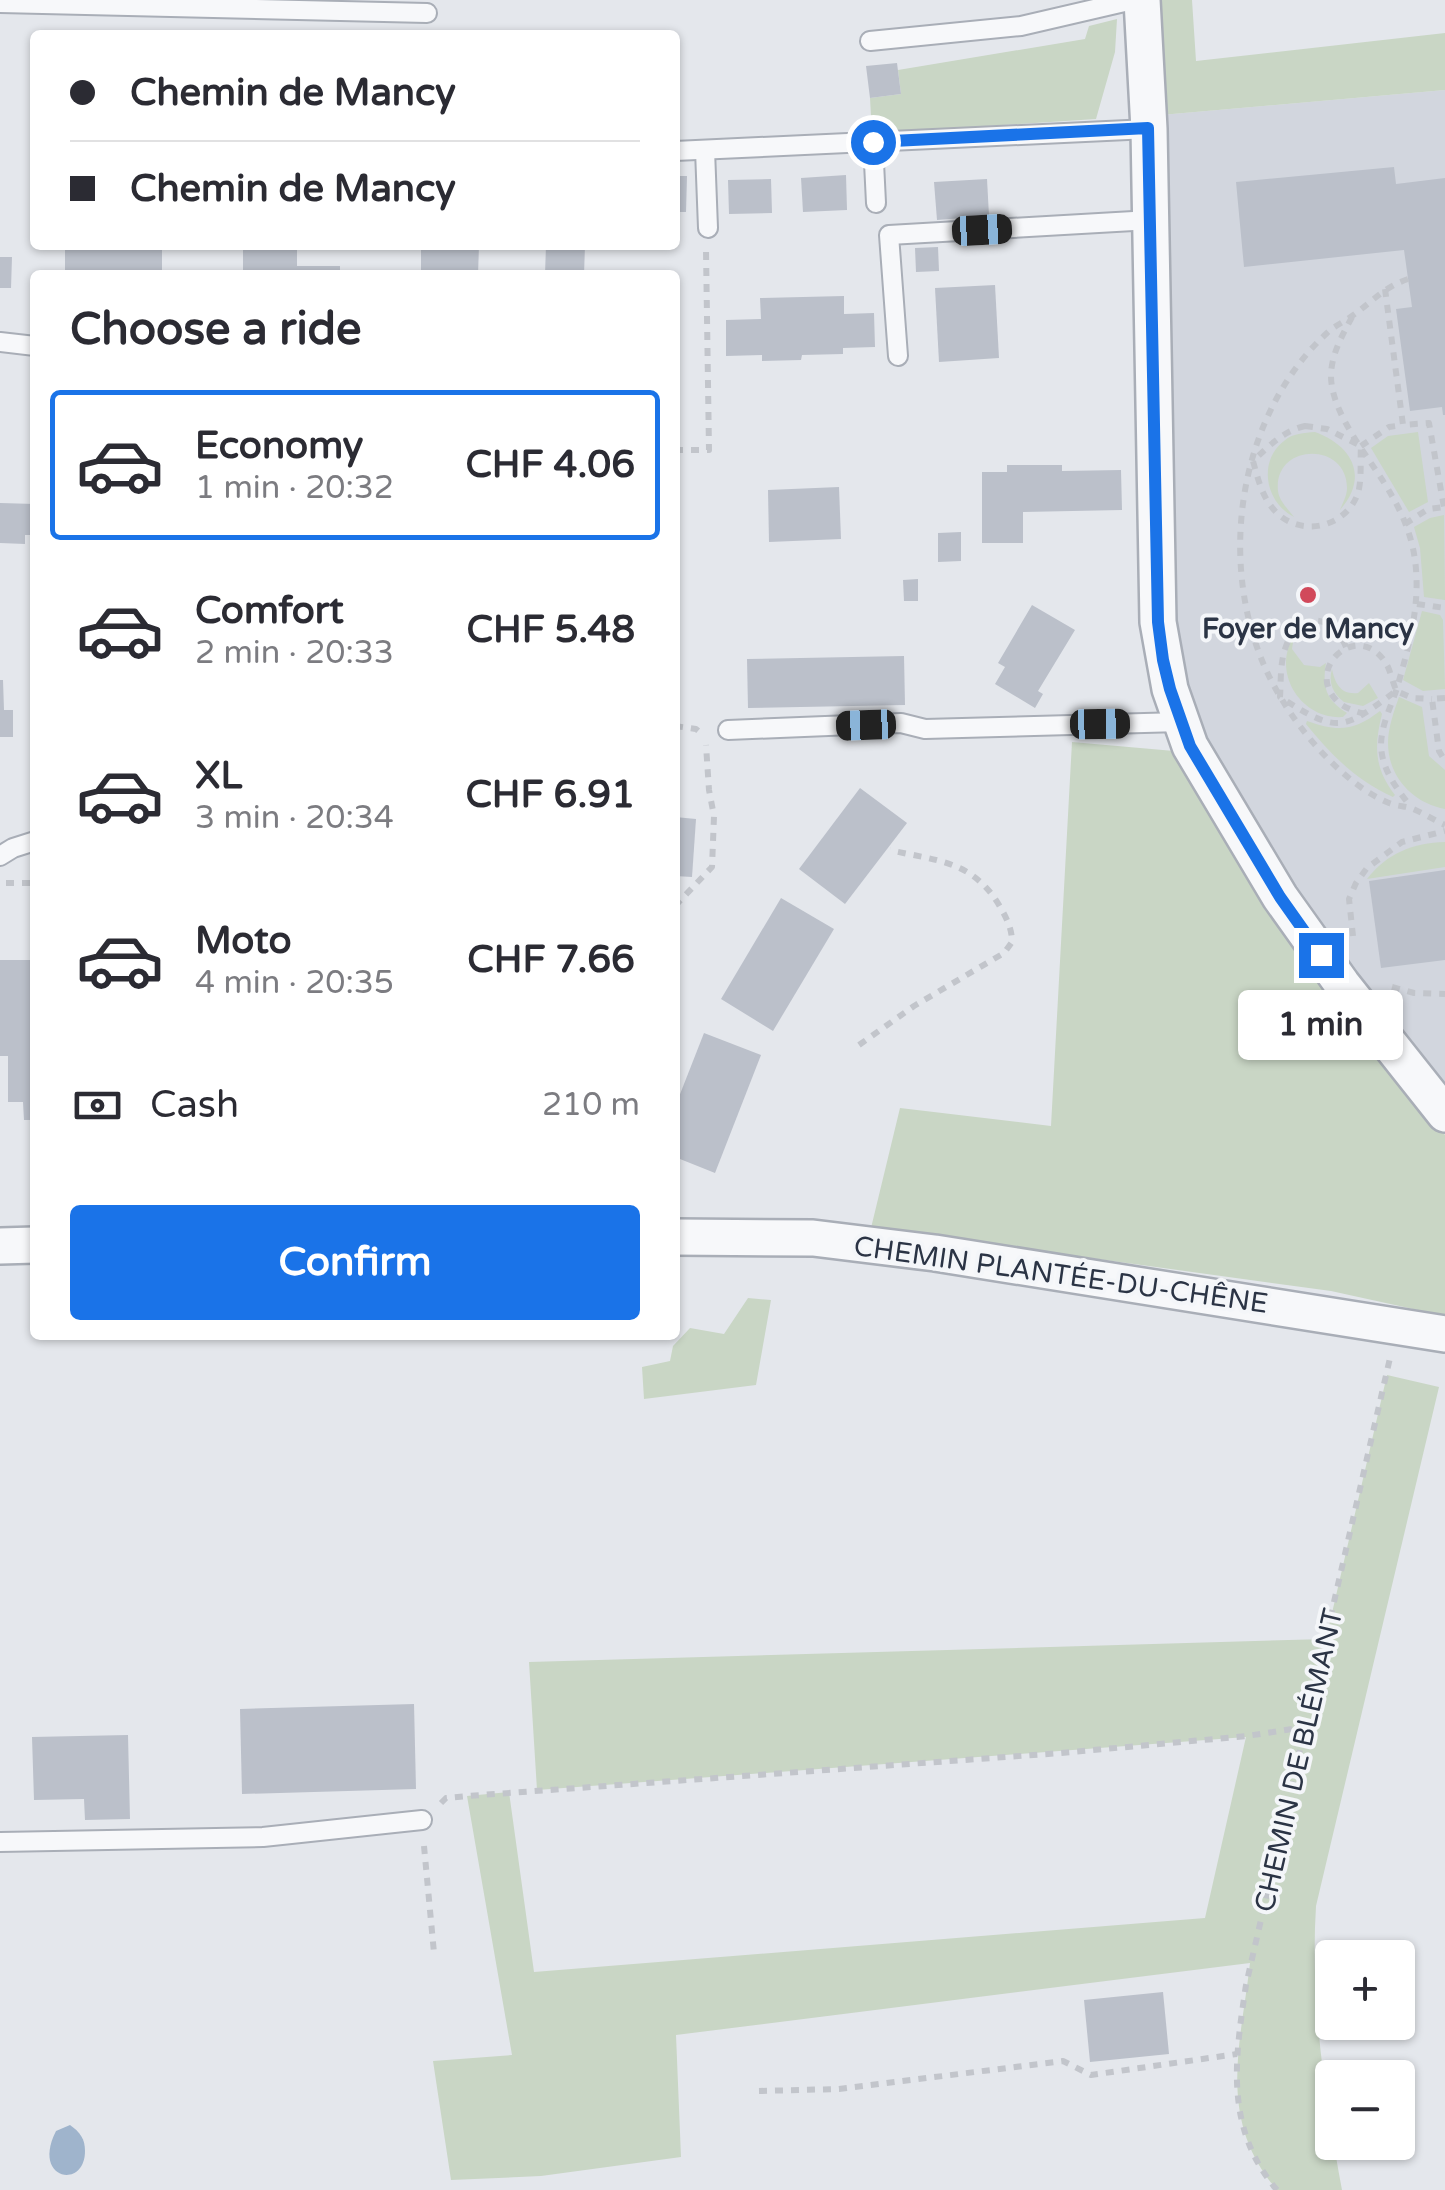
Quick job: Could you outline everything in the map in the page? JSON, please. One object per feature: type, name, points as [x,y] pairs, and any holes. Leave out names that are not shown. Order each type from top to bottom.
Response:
[{"type":"street","points":[[1142,0],[1158,622],[1163,660],[1190,746],[1280,897],[1342,984],[1445,1114]]},
{"type":"street","name":"CHEMIN PLANTÉE-DU-CHÊNE","points":[[680,1237],[794,1237],[883,1246],[1445,1334]]},
{"type":"street","points":[[0,1246],[30,1246]]},
{"type":"lane","points":[[870,41],[1021,26],[1134,0]]},
{"type":"lane","points":[[0,3],[427,14]]},
{"type":"lane","points":[[680,150],[1148,128]]},
{"type":"lane","points":[[873,142],[876,203]]},
{"type":"lane","points":[[705,150],[708,228]]},
{"type":"lane","points":[[898,356],[889,236],[1150,220]]},
{"type":"lane","points":[[0,342],[30,345]]},
{"type":"lane","points":[[728,730],[901,723],[925,728],[1181,722]]},
{"type":"lane","points":[[0,856],[30,843]]},
{"type":"lane","points":[[0,1842],[263,1836],[422,1820]]},
{"type":"path","points":[[680,450],[709,450],[708,228]]},
{"type":"path","points":[[1408,279],[1385,289],[1330,330],[1288,380],[1261,432],[1253,462],[1241,517],[1242,571],[1257,647],[1280,697],[1302,728],[1334,765],[1388,802],[1412,809],[1445,828]]},
{"type":"path","points":[[1385,289],[1403,425]]},
{"type":"path","points":[[1352,316],[1333,360],[1332,386],[1338,408],[1392,494],[1406,524],[1414,556],[1417,604],[1382,734],[1382,756],[1391,779],[1412,809]]},
{"type":"path","points":[[1361,446],[1389,427],[1429,423],[1444,510],[1428,509],[1406,524]]},
{"type":"path","points":[[1253,462],[1291,429],[1305,426],[1327,429],[1361,446]]},
{"type":"path","points":[[1253,462],[1260,488],[1273,510],[1300,526],[1320,527],[1340,517],[1354,501],[1359,490],[1361,446]]},
{"type":"path","points":[[1417,604],[1445,608]]},
{"type":"path","points":[[1280,697],[1285,647],[1298,627],[1324,621],[1337,629],[1346,646]]},
{"type":"path","points":[[1365,714],[1344,708],[1333,698],[1327,684],[1329,668],[1346,646],[1358,646],[1378,655],[1388,667],[1396,691],[1413,698],[1445,698]]},
{"type":"path","points":[[1280,697],[1309,715],[1332,723],[1356,720],[1396,691]]},
{"type":"path","points":[[1432,700],[1439,751],[1445,761]]},
{"type":"path","points":[[680,727],[690,728]]},
{"type":"path","points":[[680,901],[712,867],[714,816],[707,749]]},
{"type":"path","points":[[1356,948],[1349,899],[1367,868],[1402,842],[1445,828]]},
{"type":"path","points":[[859,1045],[914,1006],[1004,953],[1012,942],[1005,916],[974,874],[958,866],[890,850]]},
{"type":"path","points":[[10,883],[30,883]]},
{"type":"path","points":[[1386,985],[1414,993],[1445,994]]},
{"type":"path","name":"CHEMIN DE BLÉMANT","points":[[1277,2190],[1248,2140],[1236,2088],[1246,1984],[1396,1325]]},
{"type":"path","points":[[434,1953],[422,1820],[446,1798],[1080,1751],[1305,1727]]},
{"type":"path","points":[[759,2091],[839,2088],[1063,2062],[1091,2075],[1237,2054]]},
{"type":"shaded area","name":"Foyer de Mancy","points":[[1445,90],[1445,1087],[1351,974],[1259,834],[1191,711],[1172,621],[1161,115]]},
{"type":"green space","points":[[1159,0],[1192,0],[1196,61],[1445,33],[1445,90],[1161,115]]},
{"type":"green space","points":[[1117,19],[1115,52],[1096,119],[864,134],[871,116],[870,98],[901,94],[898,70],[1085,39],[1089,26]]},
{"type":"green space","points":[[1315,432],[1347,454],[1353,464],[1354,486],[1340,510],[1347,488],[1344,473],[1336,462],[1311,454],[1298,457],[1280,475],[1278,491],[1294,517],[1284,511],[1271,492],[1270,460],[1287,438]]},
{"type":"green space","points":[[1418,432],[1428,502],[1409,512],[1371,448],[1388,436]]},
{"type":"green space","points":[[1444,515],[1445,600],[1424,597],[1414,527]]},
{"type":"green space","points":[[1422,611],[1440,615],[1443,620],[1445,689],[1423,691],[1403,680]]},
{"type":"green space","points":[[1294,636],[1292,649],[1304,665],[1320,667],[1326,663],[1327,692],[1347,713],[1343,717],[1314,711],[1294,691],[1286,664]]},
{"type":"green space","points":[[1332,669],[1343,690],[1358,693],[1369,683],[1378,698],[1363,706],[1344,702],[1332,687]]},
{"type":"green space","points":[[1399,697],[1422,707],[1429,756],[1445,770],[1445,809],[1413,794],[1392,767],[1388,737]]},
{"type":"green space","points":[[1380,711],[1378,756],[1393,797],[1345,766],[1306,724],[1307,721],[1345,728]]},
{"type":"green space","points":[[1072,742],[1174,751],[1337,1001],[1445,1135],[1445,1316],[1331,1291],[871,1228],[900,1108],[1051,1126]]},
{"type":"green space","points":[[1445,842],[1445,867],[1367,879],[1383,862],[1402,851]]},
{"type":"green space","points":[[748,1298],[771,1300],[756,1385],[644,1399],[642,1367],[670,1361],[673,1346],[690,1328],[724,1334]]},
{"type":"green space","points":[[1387,1375],[1439,1387],[1316,1906],[1315,2040],[1320,2040],[1322,2060],[1315,2060],[1315,2160],[1337,2160],[1342,2190],[1277,2190],[1258,2163],[1246,2136],[1237,2080],[1250,1963],[676,2035],[681,2157],[541,2176],[451,2180],[433,2061],[512,2055],[467,1796],[509,1792],[534,1972],[1205,1918],[1246,1737],[537,1790],[529,1662],[1326,1639]]},
{"type":"water","points":[[70,2125],[81,2136],[85,2151],[83,2163],[69,2175],[54,2169],[50,2148],[56,2131]]},
{"type":"building","points":[[897,63],[901,94],[870,98],[866,66]]},
{"type":"building","points":[[1394,167],[1396,184],[1445,178],[1445,415],[1442,407],[1410,411],[1396,309],[1412,307],[1404,250],[1244,267],[1236,182]]},
{"type":"building","points":[[846,175],[847,210],[803,212],[801,178]]},
{"type":"building","points":[[680,176],[687,176],[686,212],[680,212]]},
{"type":"building","points":[[771,179],[772,213],[729,214],[728,180]]},
{"type":"building","points":[[987,179],[989,216],[937,220],[934,182]]},
{"type":"building","points":[[938,247],[939,271],[916,272],[915,248]]},
{"type":"building","points":[[65,250],[162,250],[162,270],[65,270]]},
{"type":"building","points":[[243,250],[297,250],[297,266],[340,266],[340,270],[243,270]]},
{"type":"building","points":[[421,250],[479,250],[478,270],[421,270]]},
{"type":"building","points":[[546,250],[585,250],[584,270],[545,270]]},
{"type":"building","points":[[0,257],[12,257],[11,288],[0,288]]},
{"type":"building","points":[[995,285],[999,358],[939,362],[935,288]]},
{"type":"building","points":[[844,296],[844,314],[874,313],[875,347],[843,348],[843,354],[802,355],[801,360],[762,361],[762,355],[726,356],[726,320],[761,319],[760,298]]},
{"type":"building","points":[[1007,465],[1062,465],[1062,471],[1121,470],[1122,510],[1023,512],[1023,543],[982,543],[982,472],[1007,472]]},
{"type":"building","points":[[839,487],[841,539],[769,542],[768,490]]},
{"type":"building","points":[[0,503],[30,504],[30,535],[25,535],[25,544],[0,543]]},
{"type":"building","points":[[961,532],[961,561],[938,562],[938,533]]},
{"type":"building","points":[[918,579],[918,601],[904,601],[903,580]]},
{"type":"building","points":[[1032,605],[1075,630],[1038,691],[1043,694],[1035,708],[995,684],[1005,667],[998,663]]},
{"type":"building","points":[[904,656],[905,705],[748,708],[747,659]]},
{"type":"building","points":[[0,680],[4,710],[13,710],[13,737],[0,737]]},
{"type":"building","points":[[860,788],[907,823],[845,904],[799,869]]},
{"type":"building","points":[[680,817],[696,819],[692,877],[680,876]]},
{"type":"building","points":[[1445,870],[1445,960],[1381,968],[1369,881]]},
{"type":"building","points":[[781,898],[834,929],[773,1031],[721,999]]},
{"type":"building","points":[[0,960],[30,960],[30,1120],[24,1120],[23,1102],[8,1102],[8,1056],[0,1056]]},
{"type":"building","points":[[704,1033],[761,1055],[715,1173],[680,1159],[680,1094]]},
{"type":"building","points":[[414,1704],[416,1789],[242,1794],[240,1709]]},
{"type":"building","points":[[128,1735],[130,1819],[85,1820],[84,1799],[34,1800],[32,1737]]},
{"type":"building","points":[[1163,1992],[1169,2054],[1090,2062],[1084,2000]]},
{"type":"place","name":"Foyer de Mancy","points":[[1308,595]]},
{"type":"route","points":[[873,142],[1148,128],[1158,622],[1163,660],[1190,746],[1280,897],[1321,955]]}]
